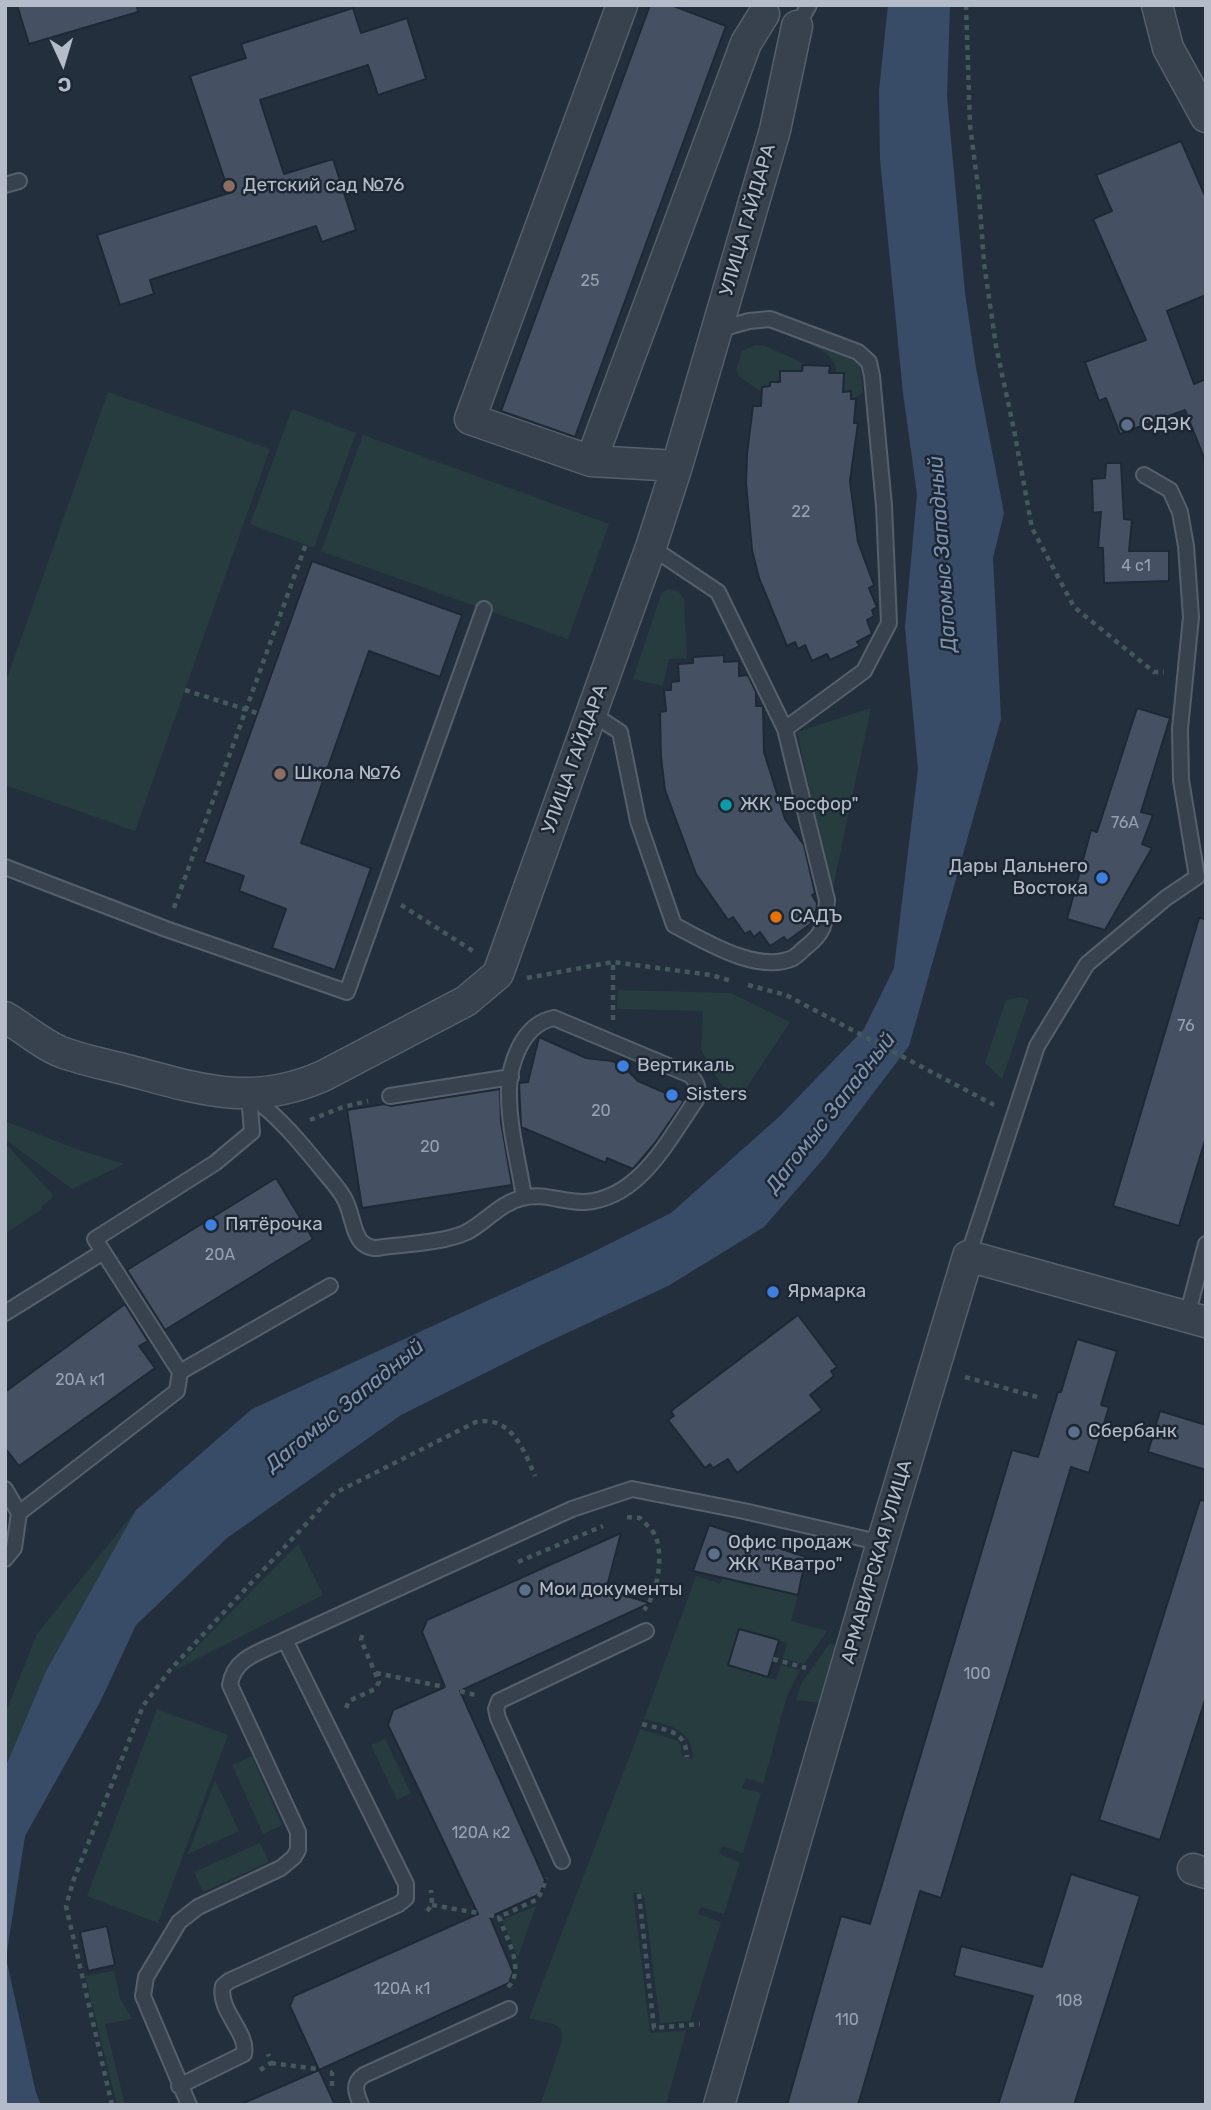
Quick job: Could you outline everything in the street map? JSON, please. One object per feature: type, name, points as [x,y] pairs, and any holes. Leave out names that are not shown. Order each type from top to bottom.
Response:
[{"type":"street","points":[[622,5],[470,419],[591,461],[677,466]]},
{"type":"street","points":[[1157,5],[1168,48],[1206,117]]},
{"type":"street","points":[[591,461],[746,43],[764,14]]},
{"type":"street","name":"УЛИЦА ГАЙДАРА","points":[[498,974],[651,547],[677,466],[775,130],[803,16]]},
{"type":"street","points":[[5,1017],[62,1052],[217,1092],[249,1095],[287,1090],[323,1076],[466,1001],[498,974]]},
{"type":"street","points":[[968,1256],[1196,1319]]},
{"type":"street","name":"АРМАВИРСКАЯ УЛИЦА","points":[[719,2105],[968,1256]]},
{"type":"lane","points":[[716,330],[749,321],[770,319],[858,352],[869,362],[872,376],[884,506],[889,623],[864,671],[785,729]]},
{"type":"lane","points":[[968,1256],[1037,1046],[1087,964],[1166,898],[1201,878],[1181,780],[1180,729],[1191,617],[1186,546],[1181,512],[1170,490],[1143,475]]},
{"type":"lane","points":[[591,713],[620,732],[638,821],[674,925],[726,952],[766,962],[793,958],[820,936],[826,919],[827,900],[785,729],[718,592],[651,547]]},
{"type":"lane","points":[[5,867],[166,929],[347,992],[484,610]]},
{"type":"lane","points":[[249,1095],[270,1110],[289,1129],[344,1197],[354,1220],[356,1237],[370,1248],[460,1235],[507,1204],[524,1197],[537,1195],[586,1202],[629,1187],[648,1168],[696,1100],[699,1088],[696,1081],[690,1075],[554,1018],[538,1023],[526,1034],[510,1077],[509,1103],[524,1197]]},
{"type":"lane","points":[[390,1096],[510,1077]]},
{"type":"lane","points":[[19,1513],[177,1391],[180,1372],[95,1239],[215,1163],[252,1132],[249,1095]]},
{"type":"lane","points":[[1196,1319],[1206,1244]]},
{"type":"lane","points":[[5,1313],[103,1252]]},
{"type":"lane","points":[[180,1372],[330,1286]]},
{"type":"lane","points":[[5,1489],[19,1513],[14,1548],[5,1559]]},
{"type":"lane","points":[[189,2105],[143,1996],[146,1977],[179,1922],[198,1907],[281,1868],[298,1850],[298,1832],[230,1685],[232,1672],[240,1662],[572,1509],[632,1489],[744,1511],[882,1543]]},
{"type":"lane","points":[[562,1861],[496,1709],[499,1701],[646,1631]]},
{"type":"lane","points":[[180,2086],[244,2054],[244,2045],[223,2000],[223,1986],[229,1981],[399,1904],[406,1898],[406,1884],[285,1640]]},
{"type":"lane","points":[[361,2105],[355,2086],[358,2079],[509,2008]]},
{"type":"path","points":[[966,5],[970,125],[984,263],[996,346],[1032,528],[1074,607],[1154,673],[1184,671]]},
{"type":"path","points":[[166,929],[306,544]]},
{"type":"path","points":[[185,690],[257,713]]},
{"type":"path","points":[[383,894],[479,955],[498,974],[514,981],[613,962],[711,975],[786,995],[1013,1115]]},
{"type":"path","points":[[613,962],[613,1006]]},
{"type":"path","points":[[289,1129],[343,1107],[390,1096]]},
{"type":"path","points":[[969,1365],[965,1377],[1037,1397]]},
{"type":"path","points":[[625,1516],[640,1518],[654,1534],[657,1553],[656,1587],[649,1603],[637,1617]]},
{"type":"path","points":[[509,1566],[612,1522]]},
{"type":"path","points":[[347,1709],[346,1703],[375,1689],[379,1682],[361,1640],[361,1635],[368,1627]]},
{"type":"path","points":[[773,1659],[806,1668]]},
{"type":"path","points":[[376,1673],[445,1686]]},
{"type":"path","points":[[460,1691],[480,1696],[491,1689]]},
{"type":"path","points":[[480,1696],[481,1703]]},
{"type":"path","points":[[642,1724],[677,1734],[684,1739],[687,1757]]},
{"type":"path","points":[[489,1915],[499,1917],[538,1899],[548,1875]]},
{"type":"path","points":[[426,1881],[432,1893],[432,1905],[426,1911]]},
{"type":"path","points":[[639,1894],[654,2028],[700,2024]]},
{"type":"path","points":[[432,1905],[478,1913]]},
{"type":"path","points":[[499,1917],[517,1967],[514,1982],[503,1993]]},
{"type":"path","points":[[266,2049],[271,2063]]},
{"type":"path","points":[[258,2071],[271,2063],[332,2072],[340,2067]]},
{"type":"path","points":[[332,2072],[330,2083],[335,2094]]},
{"type":"green space","points":[[789,334],[797,334],[860,364],[863,392],[855,398],[836,398],[836,367],[829,356],[805,342],[789,337]]},
{"type":"green space","points":[[756,345],[765,346],[812,367],[783,407],[740,377],[736,370],[742,351]]},
{"type":"green space","points":[[108,392],[270,449],[135,831],[5,785],[5,684]]},
{"type":"green space","points":[[292,409],[356,433],[314,548],[250,524]]},
{"type":"green space","points":[[363,435],[609,524],[568,639],[321,551]]},
{"type":"green space","points":[[669,589],[678,591],[684,599],[687,658],[669,659],[663,686],[633,679],[662,592]]},
{"type":"green space","points":[[871,708],[832,892],[797,732]]},
{"type":"green space","points":[[618,990],[731,993],[790,1022],[738,1100],[720,1083],[701,1049],[703,1011],[617,1009]]},
{"type":"green space","points":[[1020,997],[1029,1000],[1002,1079],[985,1063],[1006,1000]]},
{"type":"green space","points":[[5,1121],[76,1149],[124,1164],[72,1189],[5,1139]]},
{"type":"green space","points":[[5,1143],[54,1196],[42,1209],[5,1234]]},
{"type":"green space","points":[[136,1510],[46,1671],[5,1768],[5,1714],[37,1634]]},
{"type":"green space","points":[[737,1534],[772,1544],[763,1587],[798,1595],[791,1621],[827,1631],[804,1664],[783,1658],[787,1643],[739,1629],[729,1665],[776,1680],[781,1665],[800,1670],[787,1696],[763,1784],[746,1778],[742,1788],[761,1793],[743,1853],[722,1846],[719,1854],[740,1862],[724,1914],[701,1907],[698,1914],[721,1922],[690,2021],[660,2023],[644,1896],[633,1892],[650,2033],[686,2031],[666,2105],[540,2105],[562,2041],[561,2029],[556,2025],[529,2018],[640,1729],[678,1741],[681,1755],[693,1759],[692,1749],[684,1734],[670,1726],[644,1719],[696,1576],[720,1584]]},
{"type":"green space","points":[[298,1544],[323,1595],[173,1671]]},
{"type":"green space","points":[[829,1644],[834,1644],[836,1649],[821,1703],[796,1700],[801,1684]]},
{"type":"green space","points":[[157,1709],[228,1735],[158,1923],[87,1896]]},
{"type":"green space","points":[[385,1739],[411,1793],[397,1800],[371,1745]]},
{"type":"green space","points":[[252,1756],[282,1825],[263,1834],[232,1765]]},
{"type":"green space","points":[[215,1780],[239,1831],[188,1854]]},
{"type":"green space","points":[[260,1843],[269,1862],[203,1892],[194,1872]]},
{"type":"green space","points":[[536,1906],[518,1957],[502,1920]]},
{"type":"green space","points":[[114,1971],[120,1998],[132,2019],[105,2024],[125,2105],[117,2105],[85,1976]]},
{"type":"water","name":"Дагомыс Западный","points":[[888,5],[950,5],[947,97],[965,293],[976,368],[1004,513],[993,558],[1001,719],[909,1046],[824,1158],[764,1227],[668,1286],[541,1345],[401,1415],[227,1538],[136,1625],[100,1702],[25,1836],[6,1958],[41,2105],[5,2105],[5,1768],[46,1671],[136,1510],[252,1409],[587,1255],[671,1213],[780,1116],[864,1029],[894,968],[918,769],[905,627],[917,494],[903,393],[880,159],[879,91]]},
{"type":"building","points":[[17,5],[137,5],[138,12],[29,44]]},
{"type":"building","points":[[650,5],[671,5],[726,26],[575,437],[501,411]]},
{"type":"building","points":[[353,8],[361,33],[407,18],[426,79],[378,95],[368,65],[260,100],[284,174],[333,159],[356,230],[322,242],[316,226],[150,280],[154,294],[120,305],[97,235],[229,193],[190,76],[246,58],[241,44]]},
{"type":"building","points":[[1181,141],[1206,198],[1206,295],[1167,311],[1194,384],[1206,379],[1205,460],[1185,410],[1120,434],[1106,398],[1099,401],[1085,362],[1146,340],[1093,219],[1112,211],[1096,175]]},
{"type":"building","points":[[803,365],[830,366],[829,373],[844,373],[843,392],[851,391],[851,399],[856,399],[854,423],[858,423],[850,481],[858,542],[874,585],[869,588],[877,607],[872,610],[874,616],[867,620],[872,634],[857,642],[860,646],[830,660],[827,654],[812,661],[805,645],[798,649],[795,642],[787,646],[759,578],[752,550],[746,483],[753,406],[761,406],[762,387],[770,386],[770,382],[780,382],[780,371],[802,371]]},
{"type":"building","points":[[1106,463],[1121,463],[1124,519],[1132,520],[1129,551],[1169,551],[1169,581],[1104,583],[1103,548],[1098,548],[1101,512],[1093,513],[1092,479],[1105,478]]},
{"type":"building","name":"Школа №76","points":[[312,561],[462,615],[440,677],[369,651],[301,843],[371,868],[335,970],[272,948],[286,909],[239,891],[244,876],[204,862]]},
{"type":"building","name":"ЖК \"Босфор\"","points":[[724,655],[724,662],[739,661],[739,676],[748,675],[756,692],[756,706],[763,706],[764,752],[785,819],[804,845],[815,893],[812,895],[817,903],[816,911],[808,918],[812,923],[787,941],[784,937],[770,946],[760,932],[754,937],[750,931],[745,934],[733,917],[728,920],[696,874],[665,790],[660,712],[666,711],[664,690],[671,690],[671,682],[679,681],[678,664],[693,663],[693,657]]},
{"type":"building","points":[[1137,708],[1170,718],[1141,812],[1153,815],[1142,844],[1152,848],[1105,930],[1067,919],[1091,830],[1097,832]]},
{"type":"building","points":[[1199,918],[1206,919],[1206,1137],[1179,1226],[1113,1206]]},
{"type":"building","points":[[539,1037],[586,1058],[612,1061],[623,1066],[638,1081],[684,1101],[633,1169],[607,1158],[606,1163],[521,1127],[519,1083],[528,1082]]},
{"type":"building","points":[[500,1089],[501,1122],[512,1185],[362,1208],[347,1110]]},
{"type":"building","points":[[276,1178],[313,1239],[165,1330],[127,1270]]},
{"type":"building","points":[[125,1304],[148,1341],[139,1346],[155,1368],[19,1466],[5,1448],[5,1392]]},
{"type":"building","points":[[798,1315],[837,1367],[831,1371],[834,1376],[810,1395],[822,1410],[737,1473],[728,1459],[713,1468],[710,1464],[705,1468],[668,1420],[674,1416],[671,1411]]},
{"type":"building","points":[[1077,1339],[1117,1351],[1101,1405],[1109,1407],[1089,1473],[1071,1467],[941,1898],[920,1891],[858,2105],[787,2105],[841,1916],[870,1924],[1012,1450],[1038,1457]]},
{"type":"building","points":[[1160,1411],[1206,1425],[1206,1470],[1148,1452]]},
{"type":"building","points":[[1200,1500],[1206,1501],[1206,1697],[1160,1840],[1099,1820]]},
{"type":"building","points":[[709,1525],[806,1557],[798,1595],[693,1571]]},
{"type":"building","points":[[621,1533],[606,1590],[650,1603],[460,1691],[545,1880],[540,1894],[490,1917],[513,1972],[509,1983],[319,2070],[290,2006],[294,1996],[478,1914],[388,1725],[393,1710],[445,1687],[422,1632],[427,1620]]},
{"type":"building","points":[[739,1629],[779,1640],[768,1677],[728,1665]]},
{"type":"building","points":[[1071,1874],[1140,1896],[1074,2105],[998,2105],[1033,1996],[954,1976],[961,1946],[1042,1967]]},
{"type":"building","points":[[107,1926],[115,1965],[88,1971],[80,1932]]},
{"type":"building","points":[[319,2070],[335,2105],[239,2105]]},
{"type":"place","name":"Детский сад №76","points":[[229,186]]},
{"type":"place","name":"СДЭК","points":[[1127,425]]},
{"type":"place","name":"Школа №76","points":[[280,774]]},
{"type":"place","name":"ЖК \"Босфор\"","points":[[726,805]]},
{"type":"place","name":"Дары Дальнего Востока","points":[[1102,878]]},
{"type":"place","name":"САДЪ","points":[[776,917]]},
{"type":"place","name":"Вертикаль","points":[[623,1066]]},
{"type":"place","name":"Sisters","points":[[672,1095]]},
{"type":"place","name":"Пятёрочка","points":[[211,1225]]},
{"type":"place","name":"Ярмарка","points":[[773,1292]]},
{"type":"place","name":"Сбербанк","points":[[1074,1432]]},
{"type":"place","name":"Офис продаж ЖК \"Кватро\"","points":[[714,1554]]},
{"type":"place","name":"Мои документы","points":[[525,1590]]}]
